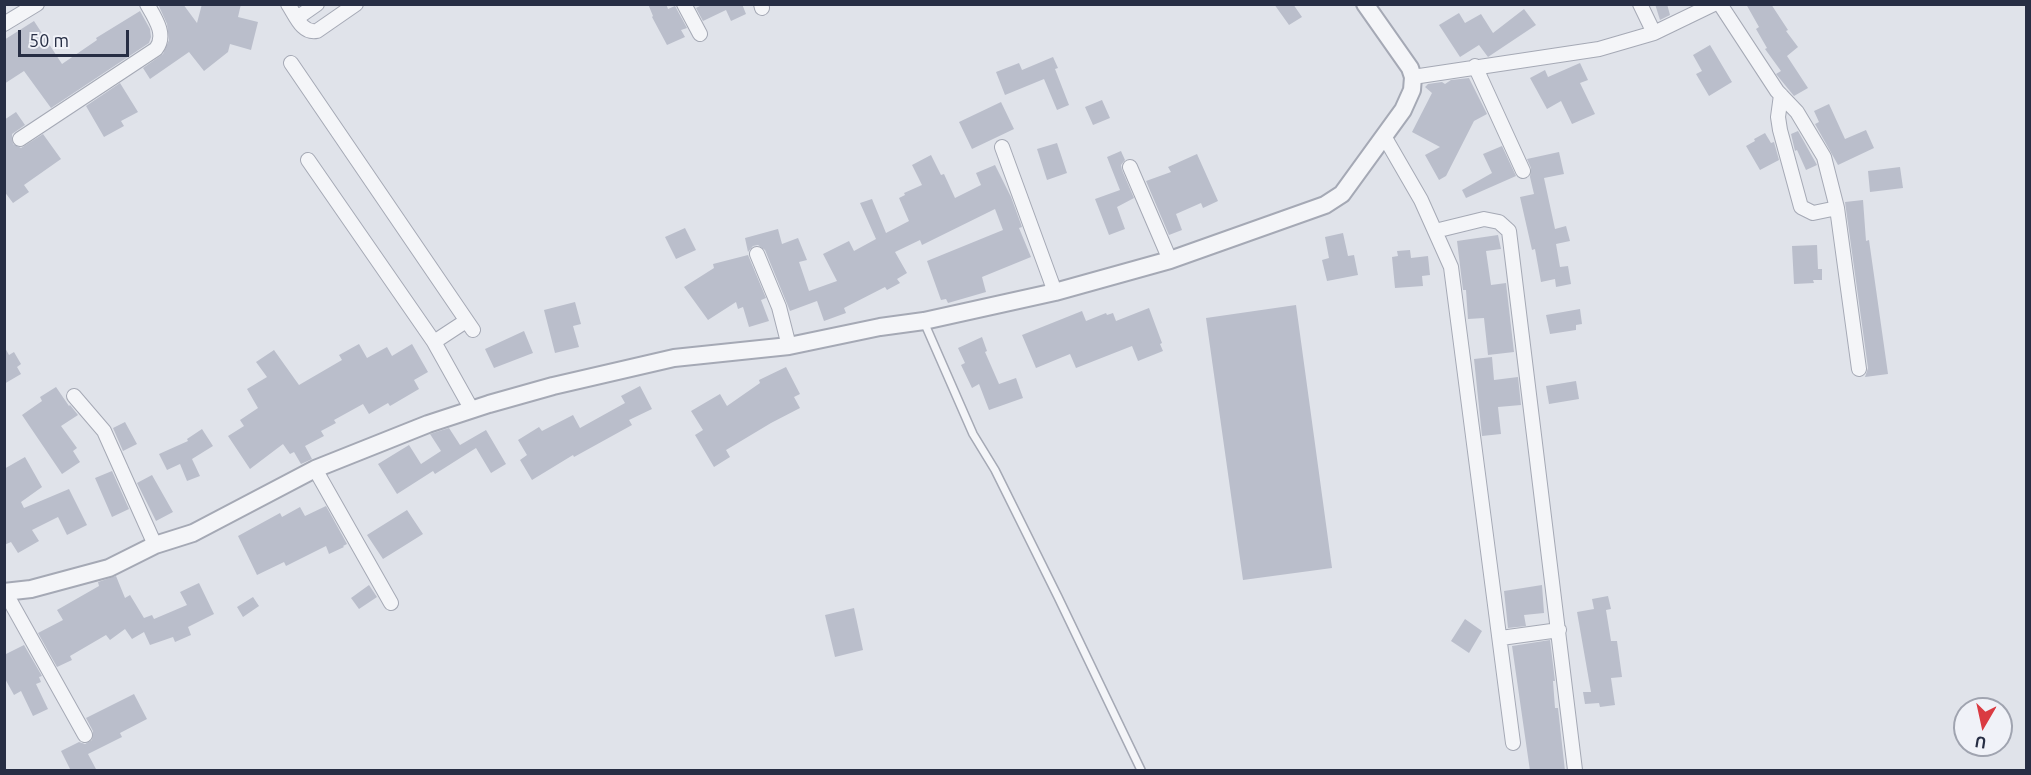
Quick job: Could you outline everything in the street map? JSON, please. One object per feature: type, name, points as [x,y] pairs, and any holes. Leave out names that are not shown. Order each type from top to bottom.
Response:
[{"type":"street","points":[[4,24],[37,4]]},
{"type":"street","points":[[20,139],[156,50],[161,39],[160,32],[147,4]]},
{"type":"street","points":[[288,4],[300,23],[311,32],[317,31],[356,4]]},
{"type":"street","points":[[300,23],[317,4]]},
{"type":"street","points":[[684,4],[700,34]]},
{"type":"street","points":[[85,735],[5,592],[31,589],[109,568],[155,545],[193,533],[315,470],[428,424],[553,386],[674,358],[789,346],[880,327],[924,321],[1055,292],[1170,260],[1325,205],[1342,194],[1403,110],[1412,90],[1413,77],[1410,68],[1365,4]]},
{"type":"street","points":[[1640,4],[1654,33]]},
{"type":"street","points":[[1413,77],[1599,49],[1654,33],[1713,4]]},
{"type":"street","points":[[1720,4],[1781,95],[1797,112],[1824,157],[1836,208],[1859,369]]},
{"type":"street","points":[[291,63],[469,326],[434,342]]},
{"type":"street","points":[[1474,66],[1523,171]]},
{"type":"street","points":[[1781,95],[1779,130],[1801,207],[1813,213],[1836,208]]},
{"type":"street","points":[[1384,136],[1421,200],[1451,267],[1513,743]]},
{"type":"street","points":[[1002,147],[1055,292]]},
{"type":"street","points":[[308,160],[434,342],[472,410]]},
{"type":"street","points":[[1130,167],[1170,260]]},
{"type":"street","points":[[1435,231],[1484,219],[1498,222],[1509,231],[1575,771]]},
{"type":"street","points":[[757,254],[779,307],[789,346]]},
{"type":"street","points":[[74,396],[104,431],[155,545]]},
{"type":"street","points":[[315,470],[391,603]]},
{"type":"street","points":[[1501,638],[1559,630]]},
{"type":"lane","points":[[924,321],[974,434],[995,470],[1053,586],[1141,771]]},
{"type":"building","points":[[158,4],[183,4],[197,23],[202,4],[241,4],[238,17],[258,22],[251,50],[230,44],[228,52],[204,71],[189,52],[150,79],[143,68],[163,54],[169,40],[167,24]]},
{"type":"building","points":[[648,4],[666,4],[668,9],[675,6],[687,28],[681,30],[685,37],[667,45],[652,17]]},
{"type":"building","points":[[704,4],[742,4],[746,14],[731,21],[726,10],[703,21],[696,8]]},
{"type":"building","points":[[1274,4],[1293,4],[1302,17],[1289,25]]},
{"type":"building","points":[[1655,4],[1667,4],[1670,15],[1660,20]]},
{"type":"building","points":[[1746,4],[1771,4],[1798,47],[1787,56],[1808,88],[1794,96],[1776,74],[1781,71],[1765,49],[1767,48],[1756,29],[1759,27]]},
{"type":"building","points":[[1524,9],[1536,25],[1488,57],[1479,45],[1460,57],[1439,25],[1459,13],[1465,23],[1481,14],[1493,33]]},
{"type":"building","points":[[140,11],[150,29],[149,43],[51,108],[24,71],[4,84],[4,40],[34,21],[62,64],[97,40],[96,38]]},
{"type":"building","points":[[1710,45],[1732,82],[1709,96],[1696,74],[1702,71],[1693,55]]},
{"type":"building","points":[[1053,57],[1058,68],[1055,69],[1069,105],[1057,110],[1044,79],[1005,95],[996,72],[1019,63],[1022,70]]},
{"type":"building","points":[[1580,63],[1588,80],[1580,83],[1595,114],[1572,124],[1561,101],[1547,109],[1530,78],[1545,70],[1548,77]]},
{"type":"building","points":[[1469,78],[1487,114],[1474,121],[1446,176],[1439,180],[1425,155],[1440,147],[1412,132],[1432,93],[1425,87],[1428,84],[1442,82],[1445,84],[1451,80]]},
{"type":"building","points":[[120,83],[138,112],[121,121],[124,126],[104,137],[86,106]]},
{"type":"building","points":[[1102,100],[1110,118],[1093,125],[1085,107]]},
{"type":"building","points":[[1001,102],[1014,129],[972,149],[959,122]]},
{"type":"building","points":[[1829,104],[1845,139],[1866,130],[1874,148],[1838,165],[1815,124],[1819,122],[1814,111]]},
{"type":"building","points":[[16,112],[25,125],[12,134],[13,144],[21,148],[43,134],[61,159],[24,185],[29,192],[13,203],[4,191],[4,120]]},
{"type":"building","points":[[1798,131],[1817,165],[1806,170],[1797,150],[1795,151],[1791,134]]},
{"type":"building","points":[[1765,133],[1771,143],[1774,142],[1779,160],[1760,170],[1746,146]]},
{"type":"building","points":[[1057,143],[1067,173],[1047,180],[1037,149]]},
{"type":"building","points":[[1502,146],[1516,176],[1466,198],[1462,190],[1492,173],[1483,154]]},
{"type":"building","points":[[1121,151],[1125,160],[1121,165],[1122,170],[1134,198],[1117,207],[1125,229],[1109,235],[1095,199],[1120,190],[1107,157]]},
{"type":"building","points":[[1559,152],[1564,174],[1544,178],[1555,229],[1566,226],[1570,241],[1556,244],[1560,267],[1568,266],[1571,284],[1556,287],[1555,279],[1541,282],[1535,249],[1532,250],[1520,197],[1534,194],[1530,177],[1531,168],[1527,159]]},
{"type":"building","points":[[1197,154],[1218,201],[1203,208],[1201,203],[1176,214],[1182,230],[1169,235],[1146,181],[1171,172],[1168,167]]},
{"type":"building","points":[[931,155],[941,175],[944,174],[955,198],[981,185],[976,173],[995,165],[1011,197],[1022,227],[1019,228],[1031,257],[982,277],[986,292],[948,303],[946,299],[941,300],[927,261],[1003,230],[995,209],[922,245],[920,240],[895,252],[907,273],[897,279],[900,283],[887,290],[885,287],[844,308],[846,313],[824,321],[817,301],[790,311],[765,250],[758,245],[753,246],[748,252],[745,238],[778,229],[782,244],[798,238],[807,260],[799,262],[809,291],[837,281],[823,254],[849,241],[854,251],[876,239],[860,203],[872,199],[886,233],[909,221],[899,198],[905,195],[904,193],[922,185],[912,165]]},
{"type":"building","points":[[1900,167],[1903,188],[1870,192],[1868,171]]},
{"type":"building","points":[[1863,200],[1866,241],[1869,240],[1888,374],[1865,377],[1868,368],[1845,202]]},
{"type":"building","points":[[685,228],[696,250],[676,259],[665,237]]},
{"type":"building","points":[[1343,233],[1348,256],[1354,255],[1358,275],[1327,281],[1322,260],[1329,258],[1325,237]]},
{"type":"building","points":[[1498,235],[1501,249],[1486,251],[1491,285],[1506,283],[1514,352],[1488,355],[1484,318],[1468,319],[1466,290],[1463,290],[1457,241]]},
{"type":"building","points":[[1817,245],[1818,269],[1822,269],[1822,280],[1813,280],[1814,283],[1794,284],[1792,246]]},
{"type":"building","points":[[1410,250],[1411,258],[1428,256],[1430,275],[1422,276],[1423,286],[1395,288],[1392,257],[1398,256],[1397,251]]},
{"type":"building","points":[[748,255],[766,298],[761,300],[769,321],[749,327],[743,307],[738,309],[736,302],[708,320],[684,287],[714,268],[713,264]]},
{"type":"building","points":[[575,302],[581,324],[573,326],[579,347],[555,353],[544,310]]},
{"type":"building","points":[[1296,305],[1332,568],[1243,580],[1206,318]]},
{"type":"building","points":[[1149,308],[1163,351],[1138,361],[1132,346],[1076,368],[1070,354],[1036,368],[1022,335],[1082,311],[1086,321],[1106,313],[1107,315],[1113,313],[1116,321]]},
{"type":"building","points":[[1580,309],[1582,324],[1576,325],[1576,330],[1550,334],[1546,315]]},
{"type":"building","points":[[524,331],[533,353],[494,368],[485,349]]},
{"type":"building","points":[[982,337],[987,351],[985,352],[999,384],[1016,378],[1023,398],[989,410],[979,384],[972,388],[961,365],[965,363],[958,348]]},
{"type":"building","points":[[359,344],[367,358],[387,347],[392,356],[412,344],[428,372],[414,380],[419,389],[390,406],[388,403],[369,414],[363,404],[334,420],[336,423],[321,431],[324,436],[305,446],[312,459],[301,464],[294,452],[290,454],[283,444],[250,469],[228,436],[244,426],[240,420],[258,408],[247,389],[267,377],[256,362],[274,350],[299,385],[342,360],[339,355]]},
{"type":"building","points":[[4,346],[9,355],[14,352],[21,364],[17,367],[21,374],[4,384]]},
{"type":"building","points":[[1492,357],[1494,380],[1518,377],[1521,405],[1498,407],[1501,434],[1482,436],[1474,359]]},
{"type":"building","points":[[786,367],[800,394],[794,397],[800,408],[726,450],[730,457],[714,467],[695,435],[703,430],[691,411],[720,394],[727,406],[760,383],[759,380]]},
{"type":"building","points":[[1576,381],[1579,399],[1549,404],[1546,386]]},
{"type":"building","points":[[640,386],[652,409],[629,420],[632,425],[574,457],[573,455],[532,480],[520,460],[527,455],[518,440],[539,427],[542,431],[573,415],[580,428],[625,403],[621,396]]},
{"type":"building","points":[[56,387],[78,415],[61,426],[77,448],[73,451],[80,462],[62,474],[22,415],[42,401],[40,397]]},
{"type":"building","points":[[125,422],[137,444],[123,451],[113,428]]},
{"type":"building","points":[[449,428],[460,445],[486,430],[506,464],[491,473],[476,448],[435,474],[433,471],[397,494],[378,464],[409,445],[421,464],[441,451],[430,434]]},
{"type":"building","points":[[202,429],[213,446],[192,459],[200,476],[187,481],[180,464],[167,470],[159,454],[188,441],[187,439]]},
{"type":"building","points":[[25,457],[42,487],[21,502],[24,508],[69,489],[87,525],[67,535],[58,517],[32,530],[39,541],[18,553],[11,542],[4,545],[4,469]]},
{"type":"building","points":[[112,471],[129,509],[112,517],[95,478]]},
{"type":"building","points":[[152,475],[173,512],[156,521],[137,483]]},
{"type":"building","points":[[326,506],[347,544],[344,547],[329,554],[326,546],[286,566],[284,562],[257,575],[238,536],[280,513],[282,517],[300,507],[305,516]]},
{"type":"building","points":[[407,510],[423,534],[383,559],[367,535]]},
{"type":"building","points":[[116,576],[125,598],[130,595],[144,618],[152,615],[154,619],[187,605],[180,592],[199,583],[214,614],[188,627],[191,635],[175,642],[173,637],[150,645],[144,632],[132,639],[125,629],[110,640],[106,635],[70,656],[72,660],[57,667],[38,633],[63,620],[57,610],[99,586],[98,582]]},
{"type":"building","points":[[369,585],[377,597],[359,609],[351,598]]},
{"type":"building","points":[[1542,585],[1544,613],[1524,615],[1526,626],[1508,628],[1504,591]]},
{"type":"building","points":[[1608,596],[1611,609],[1606,610],[1611,641],[1617,641],[1622,677],[1611,678],[1615,705],[1600,707],[1599,703],[1585,704],[1583,692],[1591,692],[1577,612],[1594,609],[1592,599]]},
{"type":"building","points":[[253,597],[259,606],[243,617],[237,607]]},
{"type":"building","points":[[854,608],[863,650],[835,657],[825,615]]},
{"type":"building","points":[[1465,619],[1482,631],[1469,653],[1451,641]]},
{"type":"building","points":[[1550,640],[1555,681],[1553,681],[1555,708],[1558,708],[1565,771],[1530,771],[1512,646]]},
{"type":"building","points":[[24,645],[42,676],[39,677],[41,682],[36,684],[48,709],[33,716],[21,691],[14,695],[4,677],[4,655]]},
{"type":"building","points":[[134,694],[147,719],[120,733],[122,737],[88,754],[97,771],[71,771],[61,751],[79,742],[85,744],[92,740],[93,731],[86,718]]}]
